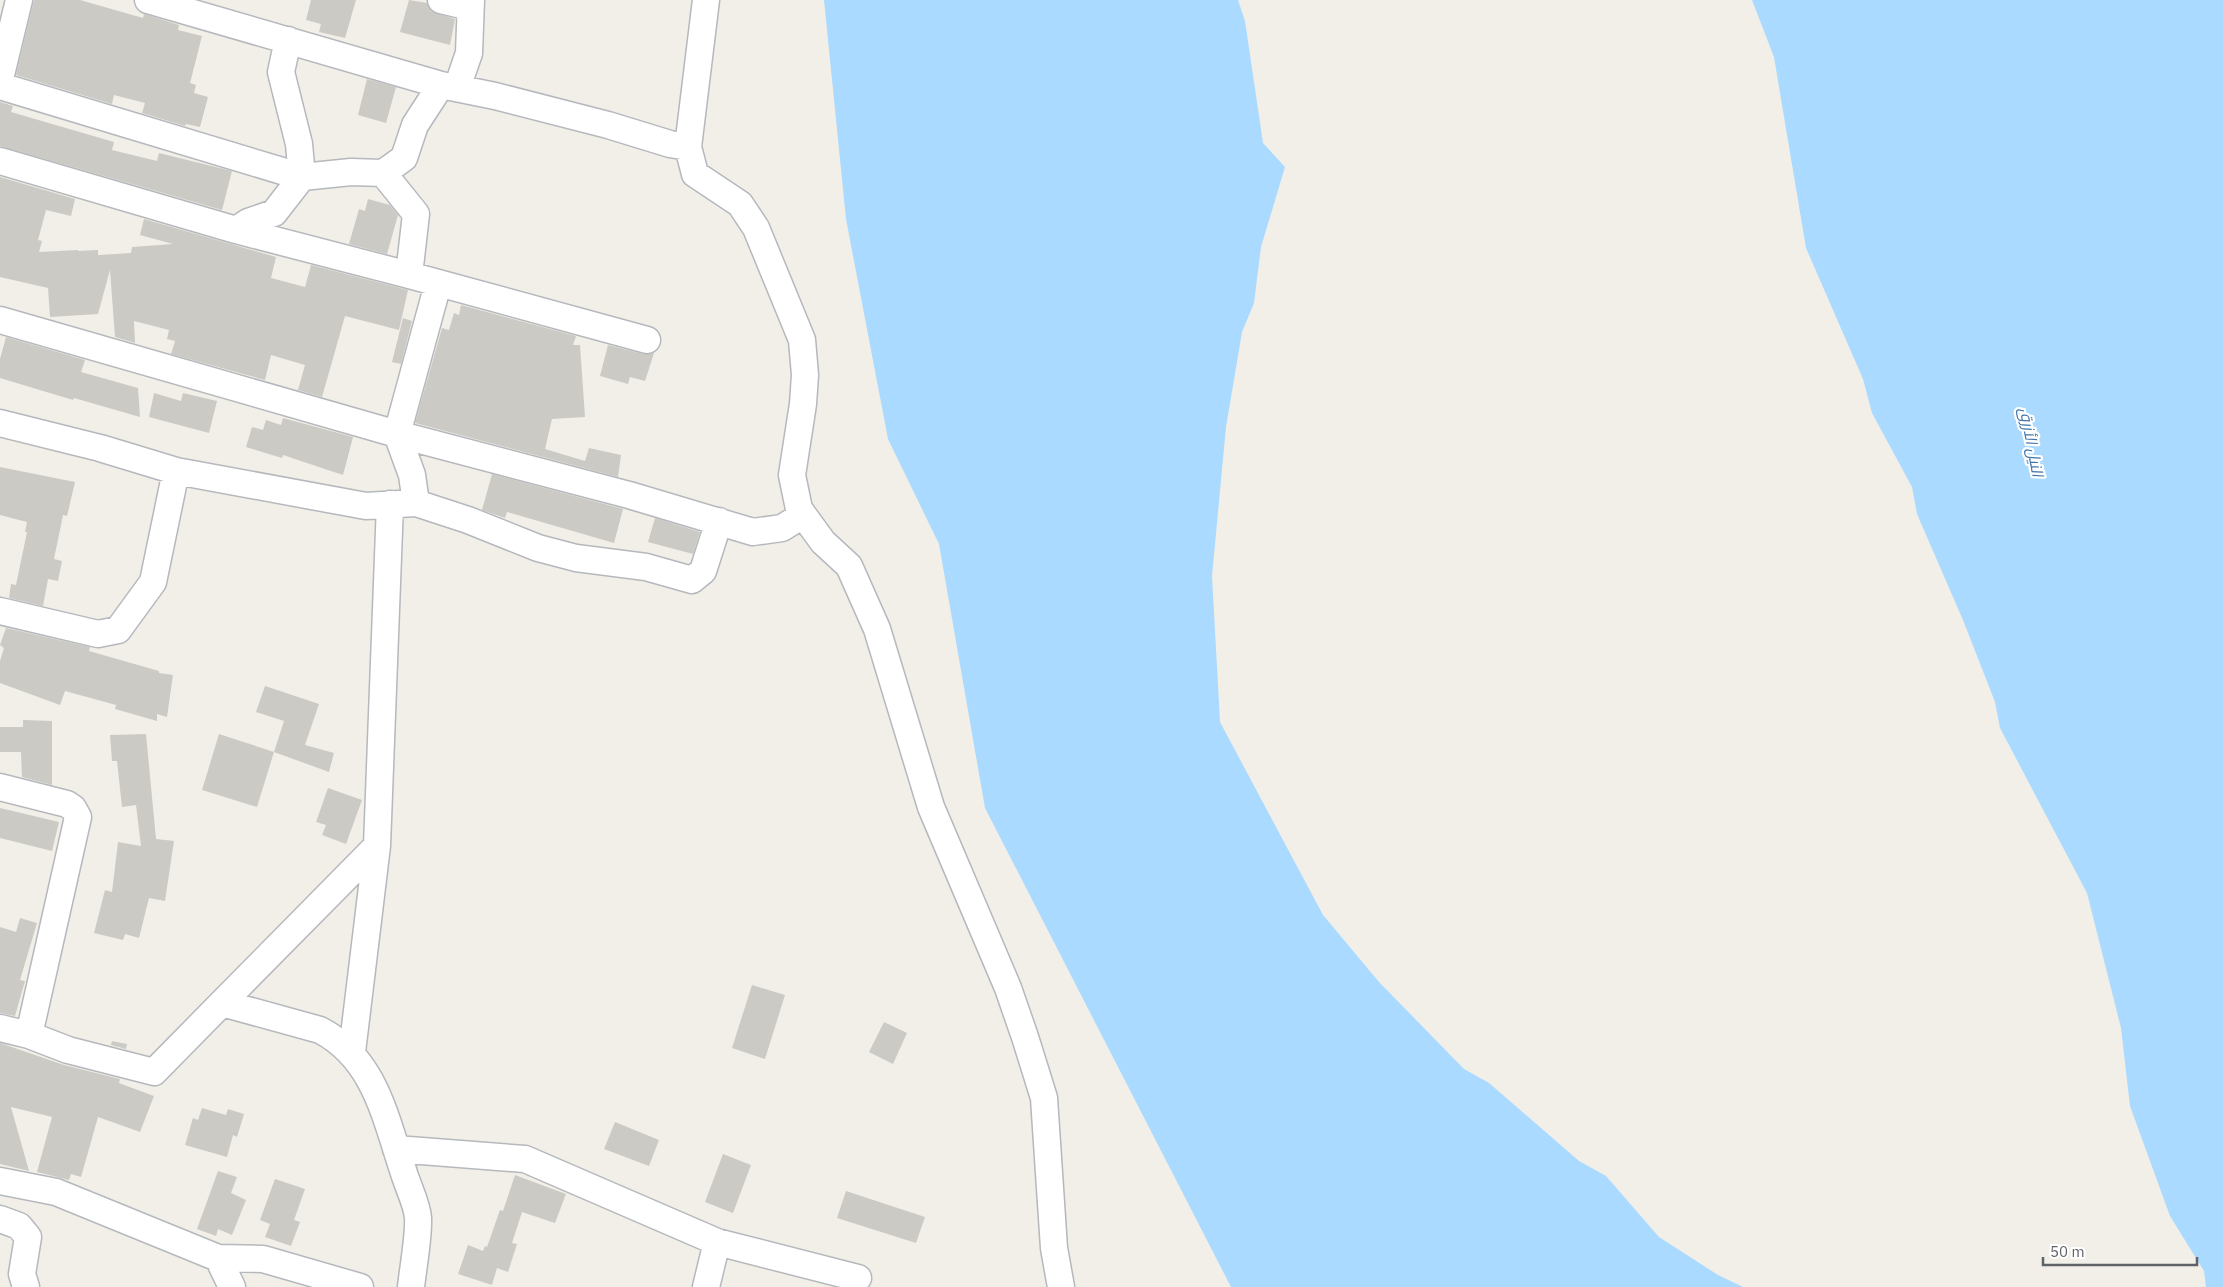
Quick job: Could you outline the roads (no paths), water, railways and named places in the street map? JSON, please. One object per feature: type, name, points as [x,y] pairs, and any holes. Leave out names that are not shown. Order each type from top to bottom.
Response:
[{"type":"street","points":[[0,79],[19,0]]},
{"type":"street","points":[[148,0],[449,86],[688,147]]},
{"type":"street","points":[[0,86],[302,177],[351,172],[383,173],[404,158],[416,125],[449,86],[470,53],[471,4],[441,0]]},
{"type":"street","points":[[706,0],[688,147],[695,174],[740,204],[756,228],[802,340],[806,375],[792,476],[799,509],[823,542],[849,566],[877,629],[932,807],[1008,988],[1025,1037],[1044,1098],[1054,1248],[1061,1287]]},
{"type":"street","points":[[236,230],[248,222],[274,213],[302,177],[300,144],[281,72],[288,40]]},
{"type":"street","points":[[0,161],[236,230],[647,340]]},
{"type":"street","points":[[383,173],[416,214],[409,275]]},
{"type":"street","points":[[416,503],[412,475],[397,434],[438,284]]},
{"type":"street","points":[[0,320],[397,434],[563,477],[753,532],[782,528],[803,515]]},
{"type":"street","points":[[0,423],[100,448],[176,471],[366,506],[416,503],[468,520],[538,548],[576,558],[646,567],[692,580],[703,571],[718,521]]},
{"type":"street","points":[[0,611],[98,634],[118,630],[131,616],[153,582],[176,471]]},
{"type":"street","points":[[352,1052],[377,846],[390,504]]},
{"type":"street","points":[[0,787],[67,804],[73,808],[78,817],[29,1035]]},
{"type":"street","points":[[0,1028],[29,1035],[68,1050],[154,1072],[377,846]]},
{"type":"street","points":[[222,1002],[320,1030],[337,1039],[352,1052],[371,1081],[396,1149],[418,1218],[411,1287]]},
{"type":"street","points":[[396,1149],[525,1159],[717,1242],[858,1278]]},
{"type":"street","points":[[0,1181],[56,1192],[218,1258],[263,1259],[360,1287]]},
{"type":"street","points":[[0,1219],[19,1226],[28,1237],[22,1274],[26,1287]]},
{"type":"street","points":[[706,1287],[717,1242]]},
{"type":"street","points":[[218,1258],[232,1287]]},
{"type":"water","points":[[824,0],[1238,0],[1245,21],[1263,143],[1285,167],[1261,247],[1254,303],[1242,332],[1226,427],[1212,576],[1220,722],[1323,915],[1379,982],[1464,1069],[1489,1083],[1579,1161],[1606,1176],[1659,1237],[1718,1275],[1743,1287],[1231,1287],[985,808],[939,544],[888,439],[846,219]]},
{"type":"water","name":"النيل الأزرق","points":[[1752,0],[2223,0],[2223,1287],[2206,1287],[2204,1271],[2170,1216],[2130,1106],[2121,1028],[2087,893],[2000,728],[1995,702],[1963,620],[1917,514],[1912,487],[1872,413],[1863,379],[1806,248],[1774,57]]}]
